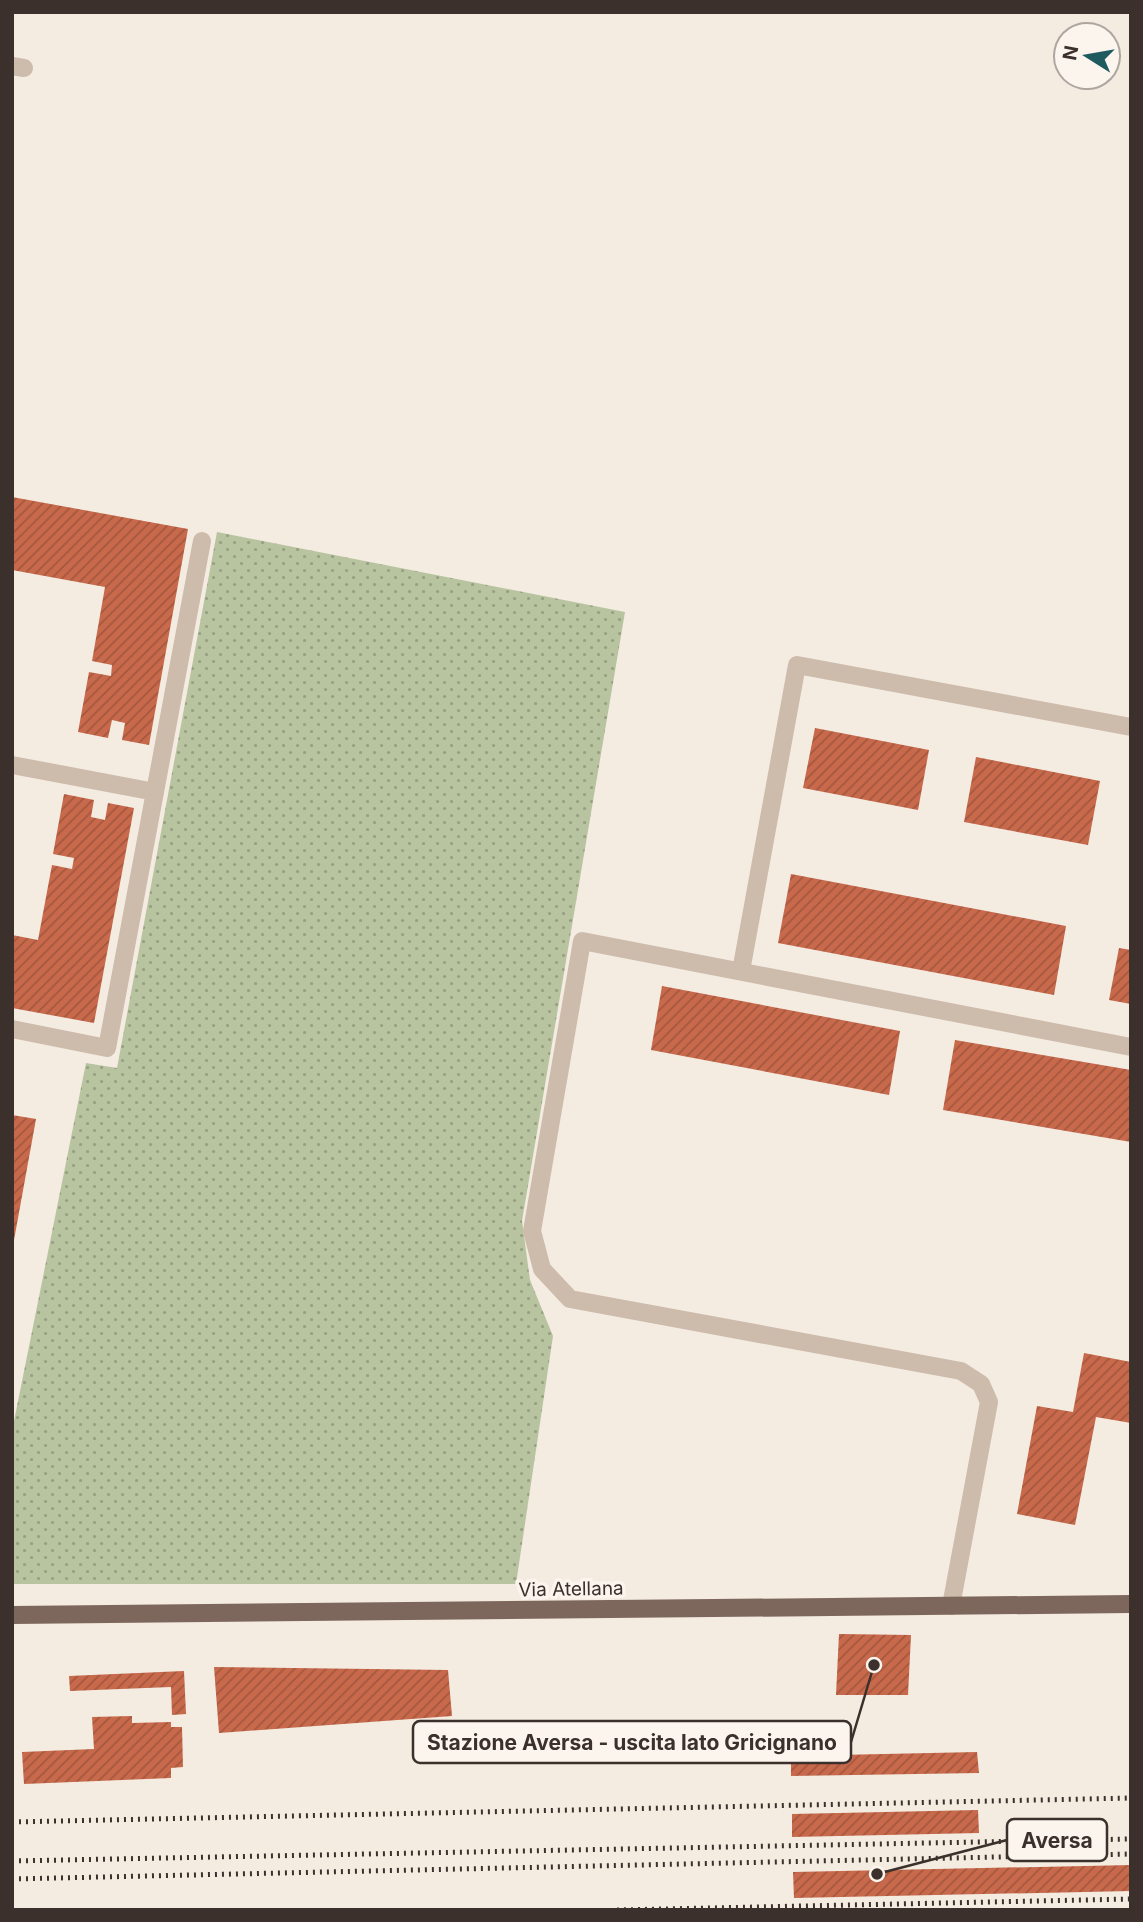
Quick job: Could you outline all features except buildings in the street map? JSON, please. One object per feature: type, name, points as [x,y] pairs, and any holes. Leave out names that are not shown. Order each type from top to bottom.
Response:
[{"type":"main road","name":"Via Atellana","points":[[12,1615],[1131,1604]]},
{"type":"street","points":[[12,1029],[107,1048],[202,541]]},
{"type":"street","points":[[741,971],[797,665],[1131,727]]},
{"type":"street","points":[[12,765],[155,792]]},
{"type":"street","points":[[951,1606],[989,1402],[981,1384],[961,1371],[570,1299],[542,1269],[532,1231],[582,941],[1131,1047]]},
{"type":"green space","points":[[217,532],[625,612],[522,1221],[530,1280],[553,1336],[516,1584],[12,1584],[12,1431],[86,1063],[117,1068]]},
{"type":"railway","points":[[12,1822],[1131,1798]]},
{"type":"railway","points":[[12,1861],[1131,1839]]},
{"type":"railway","points":[[12,1879],[1131,1854]]},
{"type":"railway","points":[[617,1910],[1131,1899]]},
{"type":"place","name":"Stazione Aversa - uscita lato Gricignano","points":[[874,1665]]},
{"type":"place","name":"Aversa","points":[[877,1874]]}]
